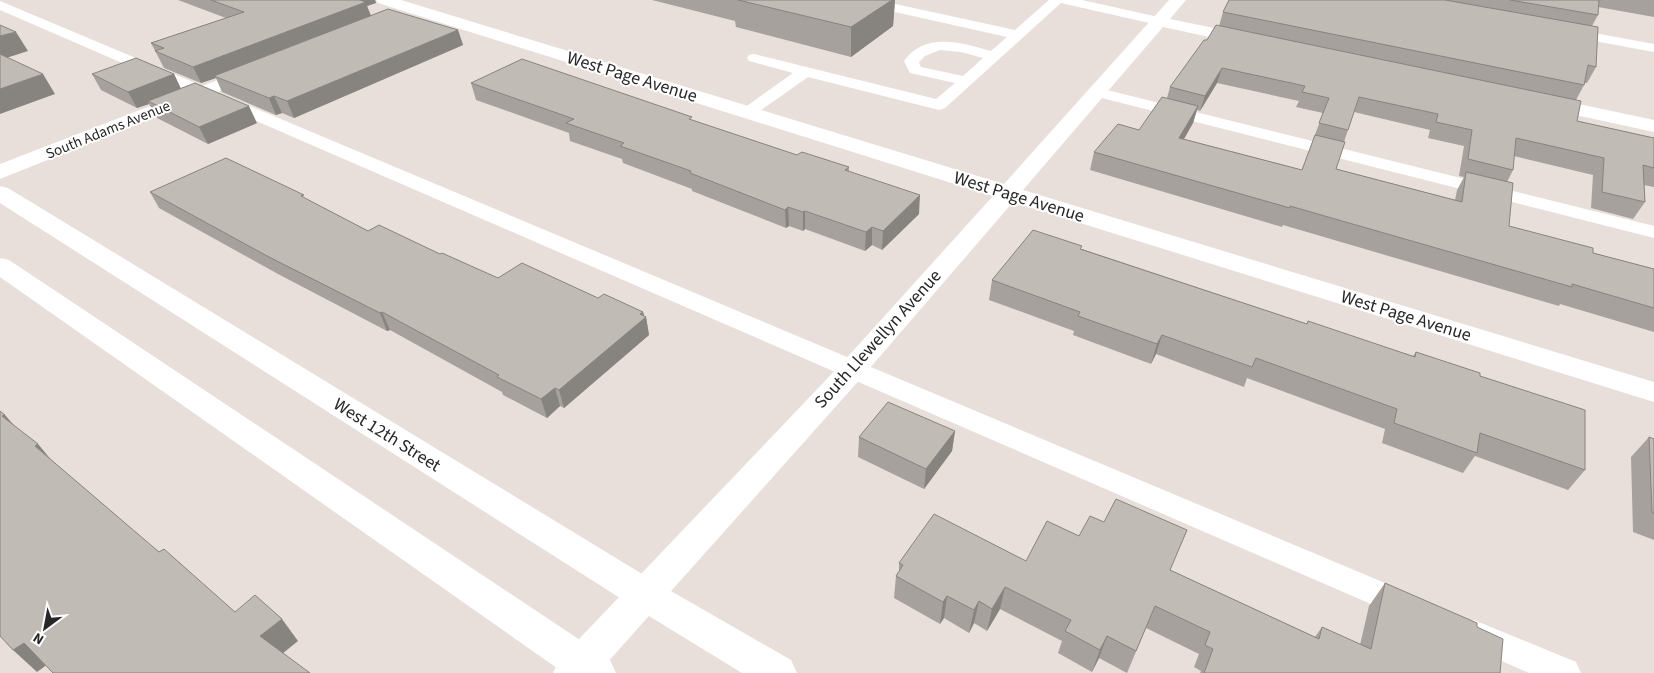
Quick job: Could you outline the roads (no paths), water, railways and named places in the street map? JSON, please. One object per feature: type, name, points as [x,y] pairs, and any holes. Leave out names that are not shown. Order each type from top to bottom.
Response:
[{"type":"street","points":[[412,9],[439,0]]},
{"type":"street","name":"South Llewellyn Avenue","points":[[584,670],[644,594],[853,369],[1178,0]]},
{"type":"street","name":"West Page Avenue","points":[[384,10],[412,9],[1654,392]]},
{"type":"street","points":[[1158,21],[1265,44]]},
{"type":"street","name":"South Adams Avenue","points":[[0,172],[267,66]]},
{"type":"street","points":[[1528,99],[1654,126]]},
{"type":"street","name":"West 12th Street","points":[[0,193],[644,594],[777,673]]},
{"type":"street","points":[[0,265],[584,670]]},
{"type":"lane","points":[[859,0],[1018,35]]},
{"type":"lane","points":[[754,58],[940,106],[1058,0]]},
{"type":"lane","points":[[1065,0],[1158,21]]},
{"type":"lane","points":[[0,5],[1428,614]]},
{"type":"lane","points":[[1556,30],[1654,48]]},
{"type":"lane","points":[[967,81],[915,70],[911,61],[920,51],[935,45],[951,46],[995,57]]},
{"type":"lane","points":[[747,113],[805,72]]},
{"type":"lane","points":[[1095,92],[1654,232]]},
{"type":"lane","points":[[1455,626],[1565,673]]}]
